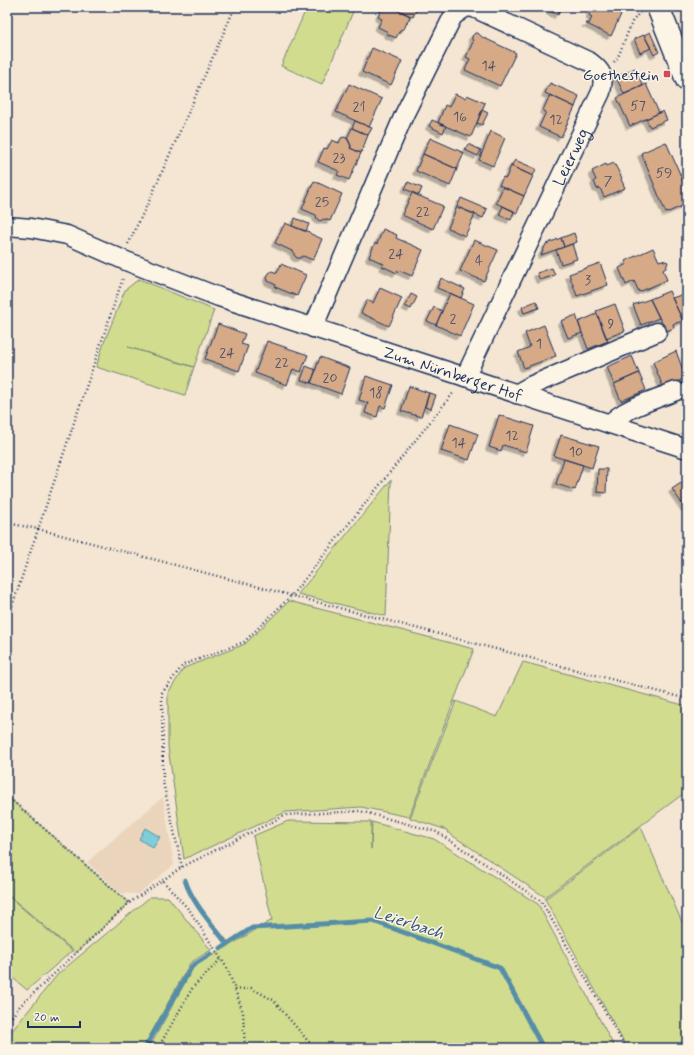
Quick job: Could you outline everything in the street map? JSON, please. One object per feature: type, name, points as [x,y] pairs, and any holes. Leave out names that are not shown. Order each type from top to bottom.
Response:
[{"type":"main road","points":[[652,8],[687,80]]},
{"type":"street","points":[[313,328],[404,115],[453,16],[466,7],[474,8],[590,62],[597,67],[602,74]]},
{"type":"street","name":"Leierweg","points":[[466,377],[601,92],[603,82],[602,74]]},
{"type":"street","name":"Zum Nürnberger Hof","points":[[7,226],[67,234],[126,261],[219,297],[687,449]]},
{"type":"street","points":[[516,394],[530,386],[657,332]]},
{"type":"street","points":[[610,424],[623,412],[676,391]]},
{"type":"path","points":[[7,621],[125,275],[127,246],[150,198],[234,7]]},
{"type":"path","points":[[602,74],[618,57],[632,22],[640,11],[652,8]]},
{"type":"path","points":[[182,867],[164,782],[162,693],[183,665],[244,642],[292,595],[466,377]]},
{"type":"path","points":[[7,523],[38,529],[687,699]]},
{"type":"path","points":[[7,796],[129,903]]},
{"type":"path","points":[[7,1023],[20,1006],[129,903],[164,881],[182,867],[286,815],[360,811],[437,832],[541,901],[626,1048]]},
{"type":"path","points":[[164,881],[190,910],[227,968],[243,1012],[244,1048]]},
{"type":"path","points":[[158,1048],[193,988],[221,959]]},
{"type":"path","points":[[235,990],[252,988],[273,1000],[314,1048]]},
{"type":"shaded area","points":[[163,797],[174,865],[138,894],[120,893],[87,862]]},
{"type":"green space","points":[[307,7],[355,7],[322,84],[281,66]]},
{"type":"green space","points":[[139,279],[214,310],[185,395],[96,367],[125,290]]},
{"type":"green space","points":[[391,480],[386,616],[298,594]]},
{"type":"green space","points":[[289,601],[474,649],[409,817],[361,807],[286,812],[184,859],[168,747],[168,693],[184,668],[245,644]]},
{"type":"green space","points":[[523,662],[687,706],[687,791],[545,897],[447,832],[447,830],[410,818],[456,701],[497,717]]},
{"type":"green space","points":[[7,796],[129,903],[76,953],[7,894]]},
{"type":"green space","points":[[288,821],[371,822],[371,849],[372,822],[434,839],[538,904],[615,1048],[149,1048],[193,968],[211,954],[214,955],[272,920],[253,836]]},
{"type":"green space","points":[[641,827],[687,934],[687,1048],[627,1048],[545,899]]},
{"type":"green space","points":[[7,895],[72,951],[27,990],[7,973]]},
{"type":"green space","points":[[150,897],[168,897],[211,950],[190,963],[143,1048],[7,1048],[7,1037],[58,974]]},
{"type":"water","points":[[145,828],[160,837],[153,848],[139,839]]},
{"type":"building","points":[[383,7],[391,7],[410,16],[404,29],[400,30],[396,38],[387,34],[388,32],[378,27],[382,19],[378,17]]},
{"type":"building","points":[[400,7],[410,7],[416,10],[413,17],[399,10]]},
{"type":"building","points":[[552,7],[561,7],[558,15],[550,11]]},
{"type":"building","points":[[592,7],[616,7],[623,10],[611,36],[585,23],[589,24],[592,17],[589,15]]},
{"type":"building","points":[[650,32],[659,52],[654,55],[644,35]]},
{"type":"building","points":[[475,33],[478,33],[482,37],[516,53],[500,86],[465,70],[470,59],[466,57],[473,42],[472,36]]},
{"type":"building","points":[[644,35],[651,48],[640,53],[634,39]]},
{"type":"building","points":[[372,48],[402,61],[391,85],[362,72]]},
{"type":"building","points":[[635,68],[643,86],[624,94],[616,77]]},
{"type":"building","points":[[550,83],[579,96],[575,107],[545,93]]},
{"type":"building","points":[[349,84],[382,99],[369,127],[336,112]]},
{"type":"building","points":[[646,84],[659,113],[630,126],[617,98]]},
{"type":"building","points":[[455,94],[465,98],[467,95],[485,103],[471,137],[438,123],[445,105],[449,107]]},
{"type":"building","points":[[550,95],[575,107],[561,137],[539,127],[546,112],[543,110]]},
{"type":"building","points":[[482,110],[488,113],[482,125],[477,123]]},
{"type":"building","points":[[663,111],[667,120],[650,127],[646,119]]},
{"type":"building","points":[[432,120],[446,126],[443,133],[429,126]]},
{"type":"building","points":[[355,121],[372,128],[368,135],[352,128]]},
{"type":"building","points":[[352,128],[368,135],[361,153],[350,148],[351,146],[347,138]]},
{"type":"building","points":[[491,131],[505,138],[493,166],[479,160]]},
{"type":"building","points":[[344,137],[348,139],[351,146],[350,148],[361,153],[349,180],[337,175],[339,171],[318,162],[324,148],[327,149],[332,140],[339,143],[341,138]]},
{"type":"building","points":[[430,138],[464,153],[457,169],[423,154]]},
{"type":"building","points":[[666,142],[687,190],[687,204],[666,213],[641,153]]},
{"type":"building","points":[[468,144],[481,150],[478,156],[465,150]]},
{"type":"building","points":[[423,154],[457,169],[450,186],[416,171]]},
{"type":"building","points":[[515,160],[536,169],[533,176],[511,166]]},
{"type":"building","points":[[614,163],[622,178],[621,179],[625,188],[604,197],[600,188],[597,189],[594,181],[596,180],[592,171],[606,164],[607,166]]},
{"type":"building","points":[[511,166],[533,176],[524,196],[499,185],[503,177],[506,178]]},
{"type":"building","points":[[314,181],[342,194],[330,221],[324,219],[320,221],[317,219],[316,215],[302,209]]},
{"type":"building","points":[[408,182],[422,188],[419,195],[405,189]]},
{"type":"building","points":[[503,187],[524,196],[517,213],[496,203]]},
{"type":"building","points":[[412,193],[443,206],[433,229],[402,215]]},
{"type":"building","points":[[461,198],[487,209],[483,218],[457,207]]},
{"type":"building","points":[[503,206],[514,211],[511,220],[499,215]]},
{"type":"building","points":[[457,207],[475,214],[465,236],[448,228]]},
{"type":"building","points":[[295,218],[309,224],[306,231],[292,226]]},
{"type":"building","points":[[285,223],[304,231],[308,231],[322,239],[313,260],[303,256],[297,258],[294,255],[294,252],[275,243]]},
{"type":"building","points":[[383,229],[397,235],[396,238],[423,250],[412,276],[398,270],[397,273],[382,266],[384,264],[369,257],[375,243],[377,244]]},
{"type":"building","points":[[574,233],[577,242],[564,247],[561,238]]},
{"type":"building","points":[[561,238],[564,247],[541,255],[546,244]]},
{"type":"building","points":[[474,240],[498,250],[484,281],[460,271]]},
{"type":"building","points":[[572,244],[577,259],[561,264],[556,250]]},
{"type":"building","points":[[653,248],[659,261],[662,260],[668,262],[666,268],[663,270],[667,280],[639,292],[634,281],[626,285],[619,268],[627,264],[625,261]]},
{"type":"building","points":[[600,263],[608,285],[577,296],[569,274]]},
{"type":"building","points":[[281,264],[306,275],[297,296],[275,287],[276,285],[268,281],[267,277],[269,273],[272,271],[277,273]]},
{"type":"building","points":[[552,268],[555,275],[540,280],[537,273]]},
{"type":"building","points":[[441,278],[465,289],[461,298],[437,288]]},
{"type":"building","points":[[380,288],[402,298],[389,326],[361,313],[367,300],[373,303]]},
{"type":"building","points":[[669,291],[683,321],[673,324],[674,328],[666,331],[650,299]]},
{"type":"building","points":[[450,293],[474,304],[460,336],[436,325]]},
{"type":"building","points":[[687,293],[687,319],[683,321],[672,298]]},
{"type":"building","points":[[411,294],[417,297],[411,309],[405,306]]},
{"type":"building","points":[[650,299],[659,318],[641,325],[633,305]]},
{"type":"building","points":[[536,301],[539,308],[524,313],[522,307]]},
{"type":"building","points":[[615,304],[625,331],[606,338],[596,311]]},
{"type":"building","points":[[434,307],[442,311],[436,325],[427,321]]},
{"type":"building","points":[[597,314],[608,341],[588,349],[578,322]]},
{"type":"building","points":[[576,315],[582,333],[568,338],[561,321]]},
{"type":"building","points":[[218,324],[245,334],[241,344],[248,346],[239,371],[205,359]]},
{"type":"building","points":[[544,325],[556,356],[524,368],[518,352],[530,347],[525,333]]},
{"type":"building","points":[[267,341],[308,355],[301,372],[293,369],[287,385],[255,373]]},
{"type":"building","points":[[676,351],[685,376],[684,379],[663,387],[653,362]]},
{"type":"building","points":[[632,356],[639,373],[614,384],[607,367]]},
{"type":"building","points":[[320,357],[350,368],[341,394],[311,383]]},
{"type":"building","points":[[306,366],[316,370],[311,383],[301,380]]},
{"type":"building","points":[[639,373],[646,390],[621,401],[614,384]]},
{"type":"building","points":[[366,376],[393,385],[385,408],[380,406],[377,417],[365,413],[368,403],[359,400]]},
{"type":"building","points":[[409,386],[429,393],[421,417],[401,411]]},
{"type":"building","points":[[429,393],[436,395],[431,409],[425,407]]},
{"type":"building","points":[[499,415],[534,426],[526,452],[503,445],[501,451],[489,447]]},
{"type":"building","points":[[450,424],[478,434],[469,460],[441,451]]},
{"type":"building","points":[[561,435],[599,446],[592,468],[554,456]]},
{"type":"building","points":[[564,459],[583,465],[575,490],[556,484]]},
{"type":"building","points":[[598,469],[607,469],[606,493],[597,492]]},
{"type":"building","points":[[687,479],[687,507],[685,508],[672,489]]},
{"type":"waterway","points":[[185,880],[188,889],[198,905],[227,944]]},
{"type":"waterway","name":"Leierbach","points":[[221,948],[252,928],[373,921],[500,968],[543,1048]]},
{"type":"waterway","name":"Leierbach","points":[[145,1048],[192,966],[211,954]]},
{"type":"place","name":"Goethestein","points":[[667,74]]}]
